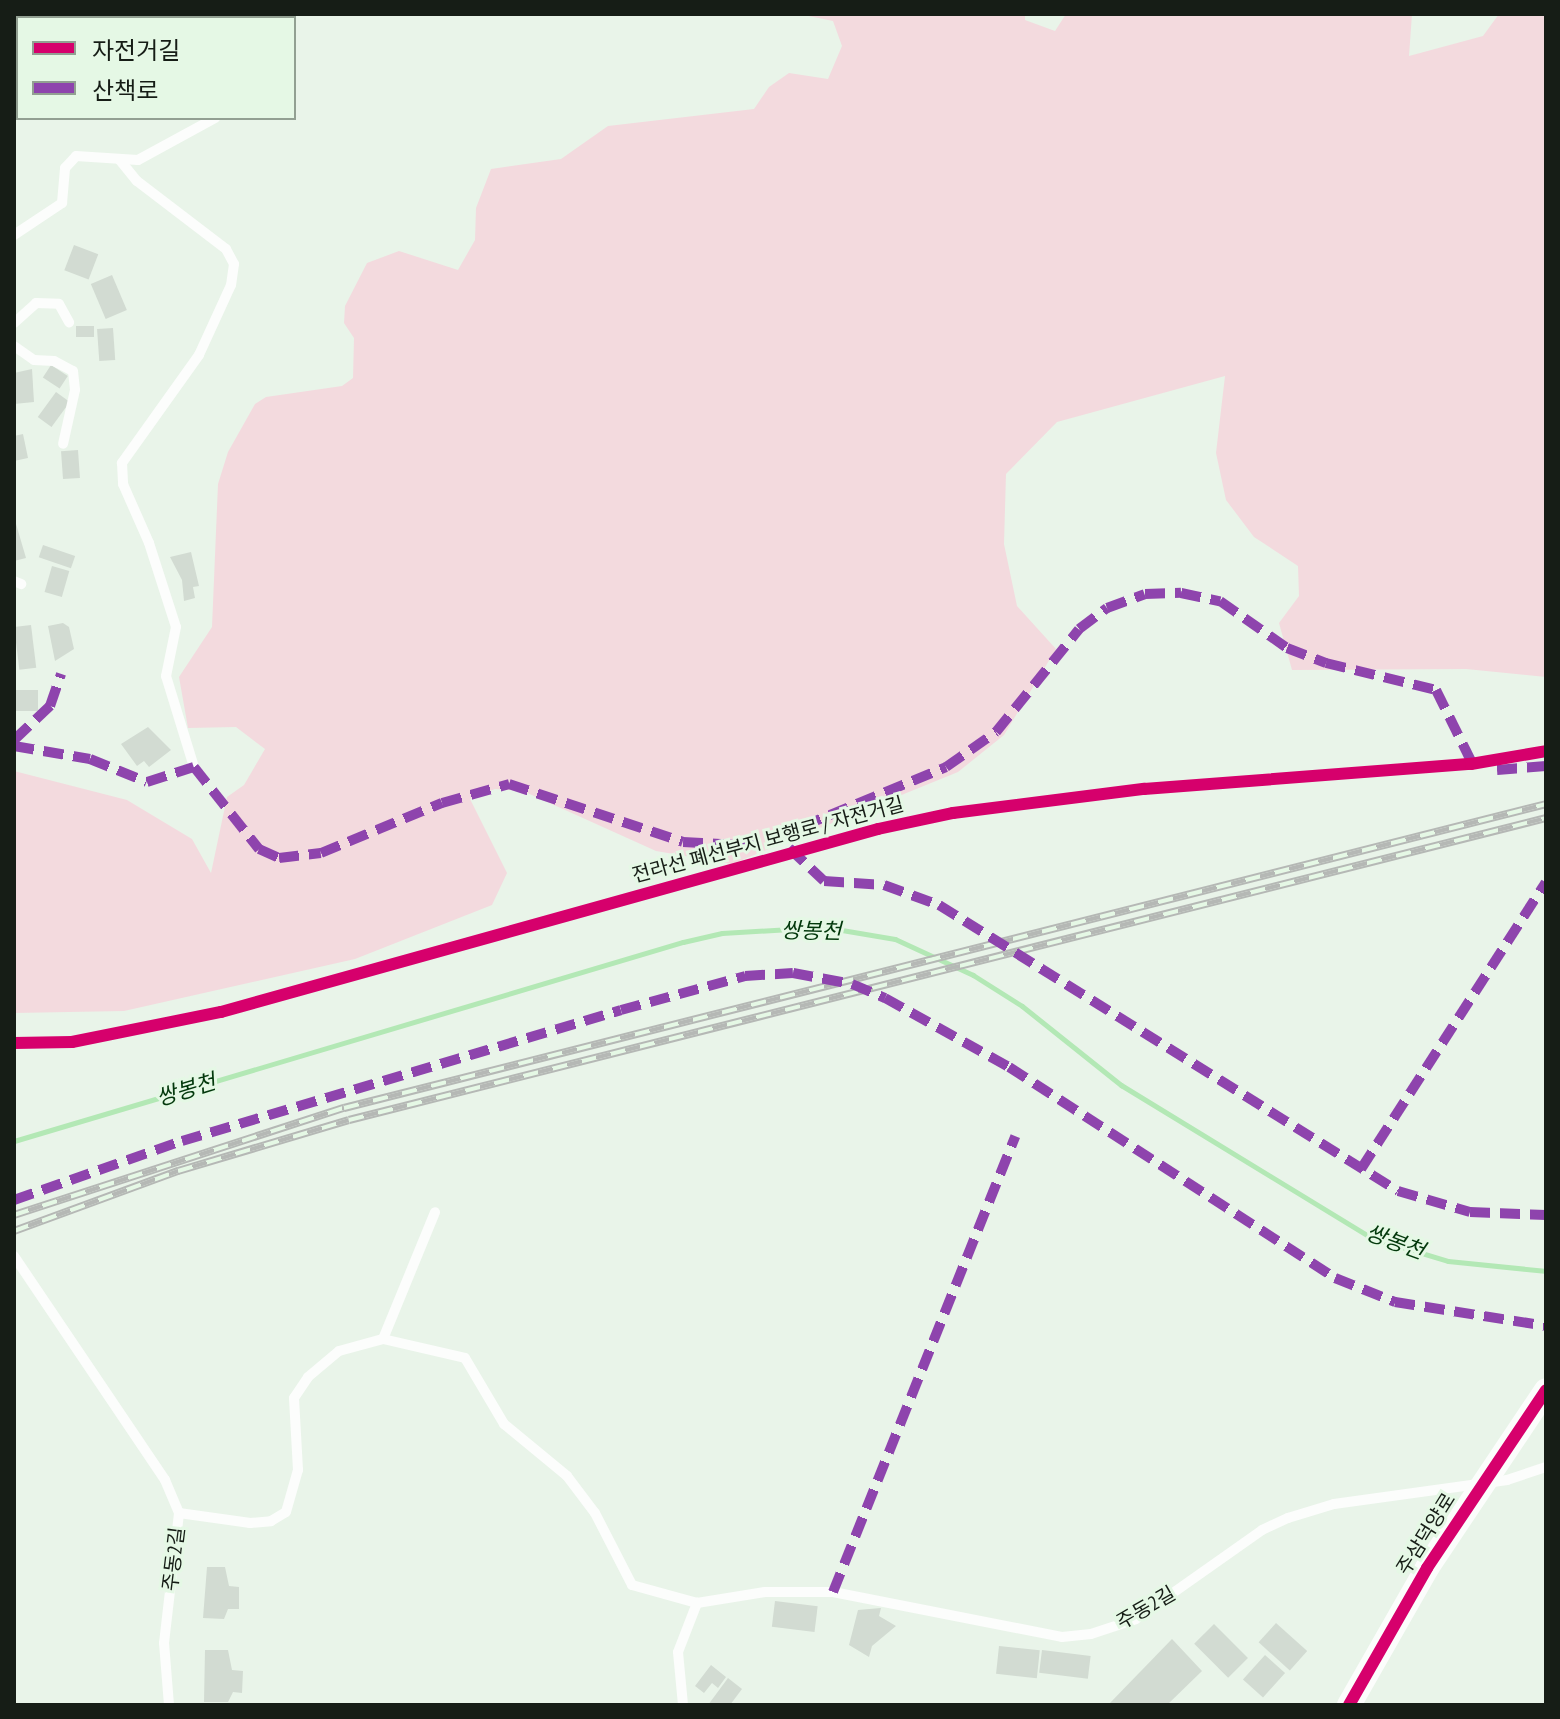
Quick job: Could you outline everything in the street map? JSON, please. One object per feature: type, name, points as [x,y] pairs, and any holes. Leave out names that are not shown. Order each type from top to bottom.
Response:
[{"type":"street","name":"주삼덕양로","points":[[1349,1705],[1481,1485],[1546,1390]]},
{"type":"lane","points":[[14,235],[60,206],[65,168],[76,156],[138,160],[211,120]]},
{"type":"lane","points":[[119,159],[137,181],[226,249],[234,264],[231,285],[199,355],[122,463],[123,484],[149,543],[176,627],[166,676],[194,767]]},
{"type":"lane","points":[[14,323],[36,303],[59,304],[69,322]]},
{"type":"lane","points":[[14,346],[34,360],[54,361],[73,371],[75,390],[63,444]]},
{"type":"lane","points":[[383,1339],[435,1212]]},
{"type":"lane","points":[[14,1256],[165,1480],[179,1513]]},
{"type":"lane","name":"주동2길","points":[[169,1705],[164,1643],[179,1513],[238,1523],[280,1518],[296,1486],[292,1407],[300,1388],[339,1351],[383,1339],[465,1358],[504,1424],[567,1476],[595,1513],[632,1585],[697,1603],[765,1592],[833,1592],[1062,1637],[1091,1634],[1136,1619],[1262,1530],[1288,1518],[1334,1504],[1481,1485],[1546,1467]]},
{"type":"lane","points":[[683,1705],[678,1652],[697,1603]]},
{"type":"shaded area","points":[[799,14],[1025,14],[1025,20],[1055,31],[1066,14],[1412,14],[1409,56],[1483,36],[1499,14],[1546,14],[1546,677],[1466,669],[1292,670],[1279,623],[1299,596],[1298,566],[1254,537],[1226,500],[1216,453],[1225,376],[1057,422],[1006,474],[1004,544],[1017,606],[1056,649],[1004,735],[958,772],[732,864],[656,851],[523,791],[495,789],[470,799],[507,873],[492,905],[355,959],[124,1011],[14,1013],[14,771],[127,800],[192,839],[211,873],[227,797],[244,785],[265,749],[236,727],[188,728],[179,677],[212,627],[218,484],[228,452],[255,404],[266,397],[342,386],[353,378],[354,338],[344,323],[345,306],[367,263],[399,251],[458,270],[475,240],[476,208],[491,169],[561,159],[608,126],[754,109],[769,87],[789,73],[828,79],[842,46],[833,21]]},
{"type":"building","points":[[74,245],[98,254],[89,280],[64,270]]},
{"type":"building","points":[[112,275],[127,310],[106,319],[91,284]]},
{"type":"building","points":[[76,326],[94,326],[94,337],[76,337]]},
{"type":"building","points":[[113,328],[115,360],[99,361],[97,329]]},
{"type":"building","points":[[51,365],[68,376],[60,388],[43,378]]},
{"type":"building","points":[[32,369],[34,402],[14,404],[14,373]]},
{"type":"building","points":[[56,392],[70,402],[52,427],[38,417]]},
{"type":"building","points":[[23,434],[28,458],[14,461],[14,436]]},
{"type":"building","points":[[78,450],[80,478],[63,479],[61,451]]},
{"type":"building","points":[[14,517],[26,558],[14,561]]},
{"type":"building","points":[[43,545],[75,556],[71,568],[39,557]]},
{"type":"building","points":[[191,552],[199,586],[193,587],[195,598],[184,601],[182,580],[170,557]]},
{"type":"building","points":[[52,566],[69,571],[62,597],[45,592]]},
{"type":"building","points":[[63,623],[69,627],[74,649],[55,661],[48,626]]},
{"type":"building","points":[[31,625],[36,668],[19,670],[14,627]]},
{"type":"building","points":[[14,690],[38,690],[38,711],[14,711]]},
{"type":"building","points":[[148,727],[171,750],[149,767],[144,761],[137,766],[121,744]]},
{"type":"building","points":[[207,1567],[225,1567],[229,1586],[239,1587],[239,1609],[228,1609],[224,1619],[203,1618]]},
{"type":"building","points":[[775,1601],[818,1606],[815,1632],[772,1627]]},
{"type":"building","points":[[881,1608],[879,1616],[896,1626],[872,1646],[869,1657],[849,1645],[858,1610]]},
{"type":"building","points":[[1276,1623],[1307,1651],[1290,1670],[1259,1642]]},
{"type":"building","points":[[1214,1624],[1248,1658],[1228,1678],[1194,1644]]},
{"type":"building","points":[[1172,1639],[1202,1671],[1167,1705],[1108,1705]]},
{"type":"building","points":[[999,1646],[1040,1650],[1037,1678],[996,1674]]},
{"type":"building","points":[[205,1650],[228,1650],[232,1670],[243,1671],[242,1693],[233,1692],[228,1702],[204,1702]]},
{"type":"building","points":[[1042,1650],[1091,1656],[1088,1679],[1039,1673]]},
{"type":"building","points":[[1265,1655],[1285,1673],[1263,1698],[1243,1680]]},
{"type":"building","points":[[711,1665],[726,1677],[718,1688],[712,1683],[704,1693],[695,1686]]},
{"type":"building","points":[[728,1678],[742,1689],[730,1705],[708,1705]]},
{"type":"waterway","name":"쌍봉천","points":[[14,1141],[683,942],[722,933],[824,927],[895,939],[973,975],[1022,1006],[1121,1085],[1372,1238],[1448,1261],[1546,1271]]},
{"type":"railway","points":[[14,1215],[344,1108],[1546,804]]},
{"type":"railway","points":[[14,1231],[178,1171],[349,1120],[1546,818]]},
{"type":"marked path","points":[[14,746],[90,759],[147,782],[194,767],[259,849],[279,858],[321,853],[442,803],[509,784],[683,842],[740,845],[774,838],[946,767],[996,732],[1079,629],[1107,608],[1145,594],[1181,593],[1220,601],[1287,648],[1326,663],[1436,690],[1474,767]]},
{"type":"marked path","points":[[14,740],[50,706],[61,674]]},
{"type":"marked path","points":[[1497,770],[1546,766]]},
{"type":"marked path","points":[[789,848],[824,881],[884,885],[939,905],[1398,1191],[1470,1212],[1546,1215]]},
{"type":"marked path","points":[[1361,1169],[1546,882]]},
{"type":"marked path","points":[[14,1200],[182,1141],[621,1010],[745,976],[793,973],[852,984],[885,998],[1009,1067],[1335,1278],[1395,1302],[1546,1326]]},
{"type":"marked path","points":[[833,1592],[1015,1136]]},
{"type":"cycle path","name":"전라선 폐선부지 보행로 / 자전거길","points":[[14,1043],[72,1042],[221,1012],[878,829],[953,813],[1144,789],[1471,764],[1546,751]]},
{"type":"cycle path","points":[[1349,1705],[1427,1568],[1546,1390]]}]
